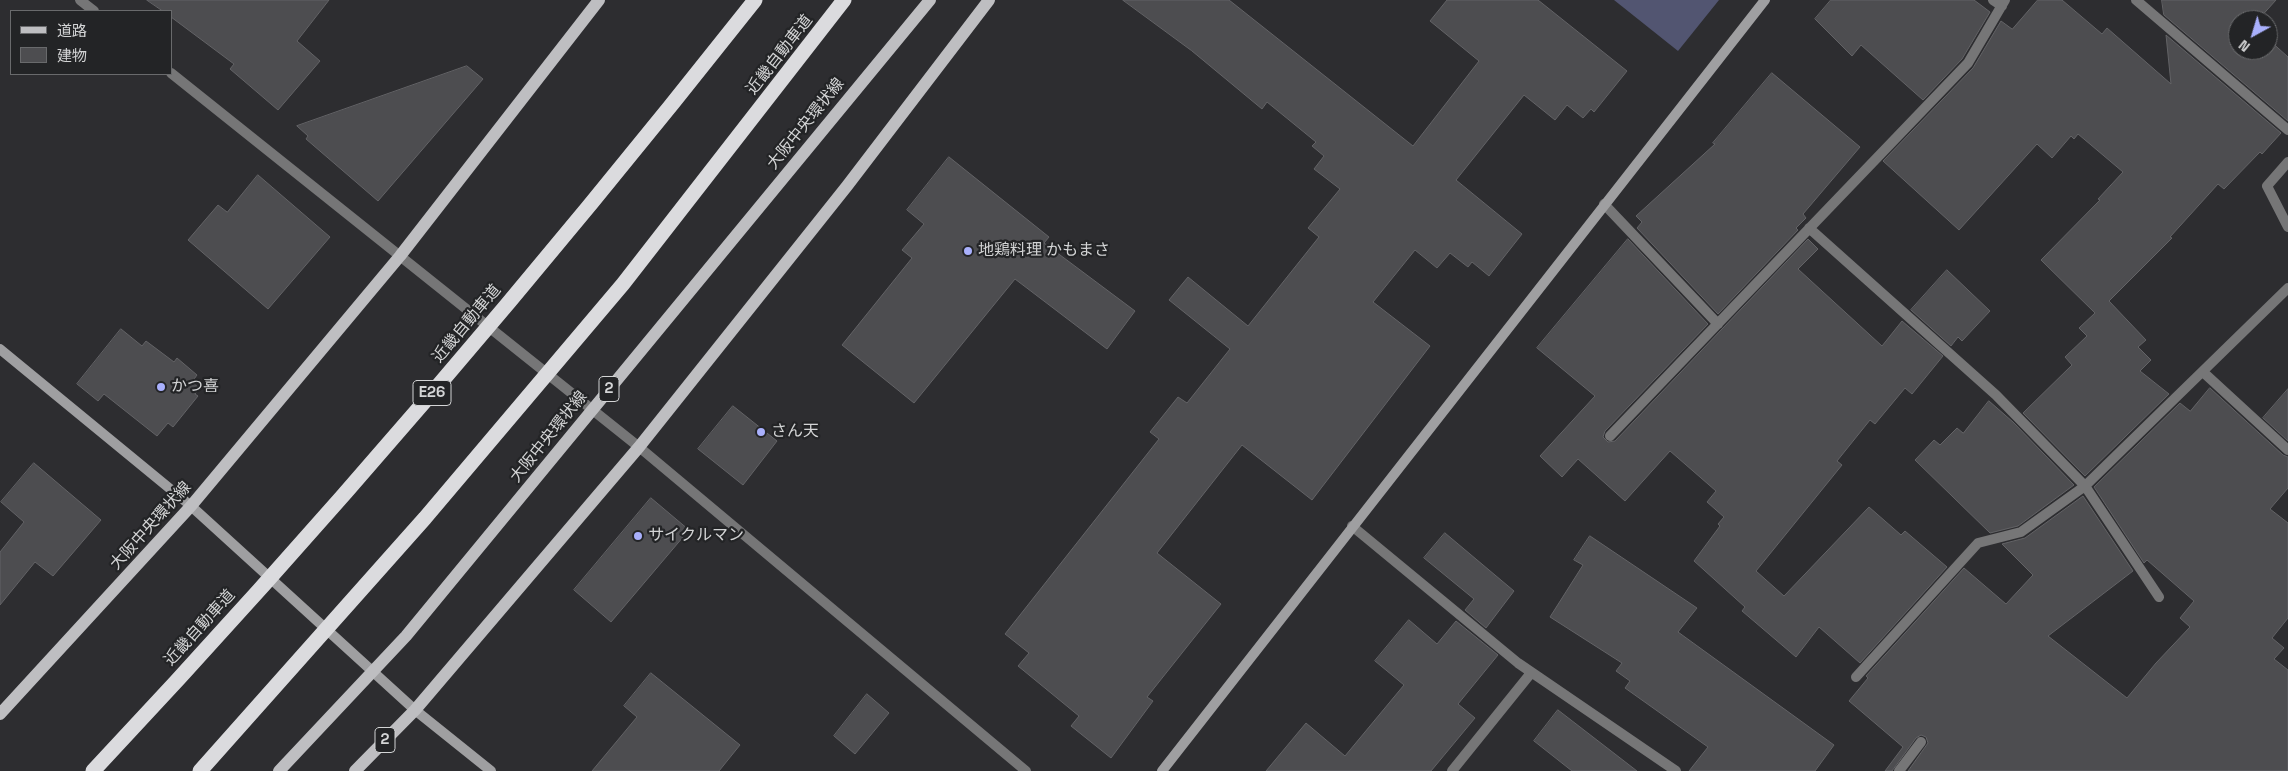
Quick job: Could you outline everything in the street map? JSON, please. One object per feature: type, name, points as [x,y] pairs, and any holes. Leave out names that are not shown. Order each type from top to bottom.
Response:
[{"type":"highway","name":"近畿自動車道","points":[[93,771],[366,470],[563,238],[755,0]]},
{"type":"highway","name":"近畿自動車道","points":[[200,771],[425,518],[623,284],[844,0]]},
{"type":"main road","name":"大阪中央環状線","points":[[0,714],[191,506],[400,256],[598,0]]},
{"type":"main road","name":"大阪中央環状線","points":[[279,771],[406,636],[930,0]]},
{"type":"main road","name":"2","points":[[355,771],[415,710],[639,447],[847,186],[989,0]]},
{"type":"street","points":[[80,0],[93,10]]},
{"type":"street","points":[[1162,771],[1765,0]]},
{"type":"street","points":[[2136,0],[2288,130]]},
{"type":"street","points":[[1610,436],[1968,63],[2000,2]]},
{"type":"street","points":[[172,74],[639,447],[1026,771]]},
{"type":"street","points":[[2288,162],[2267,186],[2288,227]]},
{"type":"street","points":[[1604,204],[1718,324]]},
{"type":"street","points":[[1809,228],[1996,395],[2084,486],[2159,597]]},
{"type":"street","points":[[1856,677],[1978,543],[2021,532],[2084,486],[2288,288]]},
{"type":"street","points":[[0,349],[191,506],[415,710],[491,771]]},
{"type":"street","points":[[2203,372],[2288,450]]},
{"type":"street","points":[[1352,526],[1531,672],[1676,771]]},
{"type":"street","points":[[1452,771],[1531,672]]},
{"type":"street","points":[[1899,771],[1922,742]]},
{"type":"shaded area","points":[[1614,0],[1719,0],[1678,51]]},
{"type":"building","points":[[147,0],[329,0],[297,41],[320,61],[278,110],[230,69],[234,64],[172,18],[172,10],[162,10]]},
{"type":"building","points":[[1123,0],[1229,0],[1413,146],[1479,61],[1430,21],[1447,0],[1538,0],[1627,71],[1594,112],[1591,109],[1583,118],[1567,105],[1555,120],[1524,95],[1456,180],[1522,234],[1489,276],[1472,262],[1468,267],[1450,253],[1437,268],[1415,250],[1373,302],[1430,346],[1312,500],[1242,445],[1157,553],[1221,604],[1147,697],[1153,701],[1111,758],[1071,726],[1079,716],[1018,666],[1029,653],[1005,634],[1159,439],[1150,432],[1178,397],[1187,403],[1230,349],[1169,300],[1188,277],[1248,326],[1319,237],[1308,228],[1340,189],[1314,169],[1324,156],[1312,146],[1316,142],[1267,102],[1262,109],[1192,51]]},
{"type":"building","points":[[1831,0],[1974,0],[1990,12],[1962,59],[1923,100],[1861,45],[1852,56],[1815,19]]},
{"type":"building","points":[[2038,0],[2062,0],[2102,34],[2107,28],[2171,84],[2166,35],[2281,133],[2262,154],[2260,152],[2224,189],[2218,184],[2170,237],[2172,238],[2109,301],[2146,340],[2138,347],[2151,360],[2140,371],[2169,394],[2085,476],[2023,413],[2072,365],[2065,357],[2087,336],[2079,328],[2095,313],[2041,260],[2100,200],[2098,199],[2123,172],[2078,134],[2074,139],[2071,136],[2052,158],[2037,144],[1959,230],[1883,161],[1973,68],[2001,21],[2012,29]]},
{"type":"building","points":[[2162,0],[2276,0],[2267,10],[2228,10],[2228,60],[2278,60],[2278,48],[2288,57],[2288,121],[2164,15]]},
{"type":"building","points":[[467,66],[483,79],[378,201],[306,139],[308,136],[297,126]]},
{"type":"building","points":[[1772,73],[1860,147],[1803,214],[1806,218],[1796,228],[1798,230],[1718,314],[1637,228],[1642,222],[1636,216],[1715,144],[1713,143]]},
{"type":"building","points":[[949,157],[1049,237],[1044,243],[1135,311],[1107,349],[1015,279],[914,403],[842,345],[912,258],[902,250],[924,224],[907,210]]},
{"type":"building","points":[[258,175],[330,237],[268,309],[188,240],[218,205],[227,212]]},
{"type":"building","points":[[1628,239],[1708,324],[1605,431],[1603,437],[1608,442],[1615,441],[1808,239],[1818,249],[1798,269],[1882,346],[1902,321],[1943,356],[1912,394],[1905,388],[1875,424],[1870,420],[1837,461],[1842,465],[1756,571],[1784,596],[1869,507],[1901,535],[1905,531],[1947,567],[1860,663],[1819,627],[1796,657],[1742,611],[1745,607],[1694,561],[1720,526],[1718,524],[1724,517],[1707,502],[1716,491],[1670,451],[1625,501],[1578,459],[1562,477],[1540,456],[1595,396],[1537,348]]},
{"type":"building","points":[[1947,270],[1990,311],[1962,341],[1958,337],[1951,346],[1911,310]]},
{"type":"building","points":[[121,329],[142,346],[146,341],[174,362],[177,358],[197,375],[192,382],[199,388],[195,394],[198,396],[173,427],[168,423],[157,436],[104,394],[98,401],[77,384]]},
{"type":"building","points":[[2210,388],[2283,455],[2288,457],[2288,488],[2270,509],[2288,523],[2288,618],[2272,638],[2284,648],[2274,659],[2288,670],[2288,771],[1908,771],[1928,743],[1926,737],[1921,735],[1916,738],[1892,771],[1885,771],[1903,747],[1849,701],[1868,678],[1866,676],[1964,568],[2006,604],[2033,575],[2002,544],[2025,538],[2083,496],[2133,571],[2048,636],[2127,698],[2156,663],[2190,627],[2180,618],[2194,601],[2147,560],[2144,563],[2094,487],[2180,403],[2190,411]]},
{"type":"building","points":[[2288,389],[2288,441],[2263,418]]},
{"type":"building","points":[[1989,401],[2013,422],[2074,485],[2018,526],[1990,533],[1915,460],[1934,440],[1940,445],[1957,428],[1963,433]]},
{"type":"building","points":[[733,406],[777,441],[743,485],[698,449]]},
{"type":"building","points":[[34,463],[101,520],[53,576],[35,562],[0,605],[0,552],[24,522],[1,502]]},
{"type":"building","points":[[651,498],[689,530],[611,622],[574,590]]},
{"type":"building","points":[[1445,533],[1514,591],[1486,628],[1465,610],[1474,599],[1424,558]]},
{"type":"building","points":[[1590,536],[1697,608],[1678,632],[1834,745],[1815,771],[1689,771],[1708,747],[1625,688],[1630,681],[1616,671],[1622,663],[1550,617],[1583,565],[1574,560]]},
{"type":"building","points":[[1409,620],[1437,644],[1456,621],[1498,655],[1458,704],[1475,718],[1431,771],[1266,771],[1306,723],[1345,756],[1404,685],[1375,661]]},
{"type":"building","points":[[651,673],[740,745],[719,771],[592,771],[637,717],[624,706]]},
{"type":"building","points":[[867,694],[889,713],[855,754],[834,736]]},
{"type":"building","points":[[1558,710],[1637,771],[1572,771],[1534,741]]},
{"type":"place","name":"地鶏料理 かもまさ","points":[[968,251]]},
{"type":"place","name":"かつ喜","points":[[161,387]]},
{"type":"place","name":"さん天","points":[[761,432]]},
{"type":"place","name":"サイクルマン","points":[[638,536]]}]
